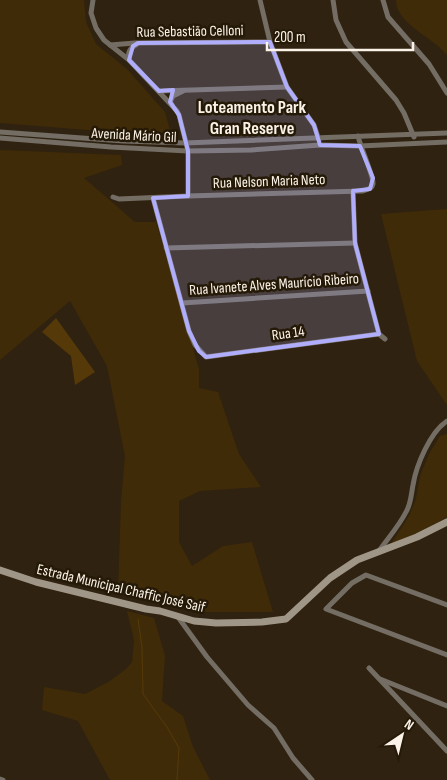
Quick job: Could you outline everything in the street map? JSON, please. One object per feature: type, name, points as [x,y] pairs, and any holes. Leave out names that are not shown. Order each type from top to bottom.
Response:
[{"type":"street","points":[[93,0],[91,13],[96,28],[104,40],[129,60],[172,105],[179,115],[188,151],[188,196]]},
{"type":"street","points":[[260,0],[270,42],[286,87],[314,125],[319,137],[320,146]]},
{"type":"street","points":[[333,0],[336,20],[346,42],[396,100],[414,134],[415,143]]},
{"type":"street","points":[[383,0],[388,17],[429,64],[447,93]]},
{"type":"street","name":"Rua Sebastião Celloni","points":[[110,45],[270,42]]},
{"type":"street","points":[[129,60],[130,49],[138,43]]},
{"type":"street","points":[[159,91],[286,87]]},
{"type":"street","points":[[172,105],[170,102],[173,96],[188,89]]},
{"type":"street","name":"Avenida Mário Gil","points":[[0,132],[14,136],[122,148],[188,151],[447,142]]},
{"type":"street","name":"Avenida Mário Gil","points":[[59,140],[185,143],[447,134]]},
{"type":"street","name":"Avenida Mário Gil","points":[[0,138],[14,136]]},
{"type":"street","name":"Rua Nelson Maria Neto","points":[[113,197],[119,199],[364,191],[370,189],[373,185],[373,178],[358,136]]},
{"type":"street","points":[[251,140],[251,150]]},
{"type":"street","points":[[122,148],[123,141]]},
{"type":"street","points":[[353,191],[355,243],[379,334],[385,339]]},
{"type":"street","points":[[153,198],[182,302]]},
{"type":"street","points":[[166,248],[355,243]]},
{"type":"street","name":"Rua lvanete Alves Maurício Ribeiro","points":[[182,302],[368,291]]},
{"type":"street","name":"Rua 14","points":[[182,302],[194,345],[206,357],[379,334]]},
{"type":"street","points":[[379,551],[406,512],[416,472],[424,454],[436,431],[441,424],[447,421]]},
{"type":"street","name":"Estrada Municipal Chaffic José Saif","points":[[0,570],[36,582],[160,611],[194,621],[216,623],[262,622],[286,619],[330,578],[357,560],[417,537],[447,522]]},
{"type":"street","points":[[447,605],[366,575],[352,583],[326,609],[447,655]]},
{"type":"street","points":[[178,617],[207,657],[248,705],[274,728],[293,758],[312,780]]},
{"type":"street","points":[[369,668],[447,751]]},
{"type":"street","points":[[379,678],[447,706]]},
{"type":"highlighted area","points":[[270,42],[287,87],[314,125],[320,145],[360,146],[373,178],[370,189],[353,191],[355,243],[379,334],[206,357],[199,351],[189,331],[153,198],[188,196],[188,151],[179,115],[170,102],[173,90],[159,91],[129,60],[133,46],[138,43]]},
{"type":"shaded area","points":[[0,0],[84,0],[86,22],[96,44],[127,69],[165,112],[171,134],[100,131],[0,123]]},
{"type":"shaded area","points":[[396,0],[447,0],[447,55],[441,48],[408,23],[398,9]]},
{"type":"shaded area","points":[[0,150],[121,155],[122,165],[84,178],[135,222],[156,222],[199,369],[199,388],[218,392],[239,454],[261,487],[200,491],[179,501],[179,542],[192,566],[223,546],[252,542],[273,612],[203,612],[118,593],[121,501],[125,456],[107,366],[70,301],[0,360]]},
{"type":"shaded area","points":[[447,209],[447,405],[417,361],[381,214]]},
{"type":"shaded area","points":[[56,318],[95,372],[75,385],[71,356],[42,332]]},
{"type":"shaded area","points":[[447,434],[447,517],[411,537],[391,544],[409,516],[416,499],[420,476],[429,454],[440,436]]},
{"type":"shaded area","points":[[127,611],[154,618],[165,656],[162,701],[183,716],[193,747],[210,780],[110,780],[78,721],[42,710],[44,687],[85,694],[110,681],[126,669],[132,662],[134,640]]},
{"type":"waterway","points":[[138,619],[142,647],[143,694],[167,727],[179,748],[177,780]]},
{"type":"district","name":"Loteamento Park Gran Reserve","points":[[252,117]]}]
